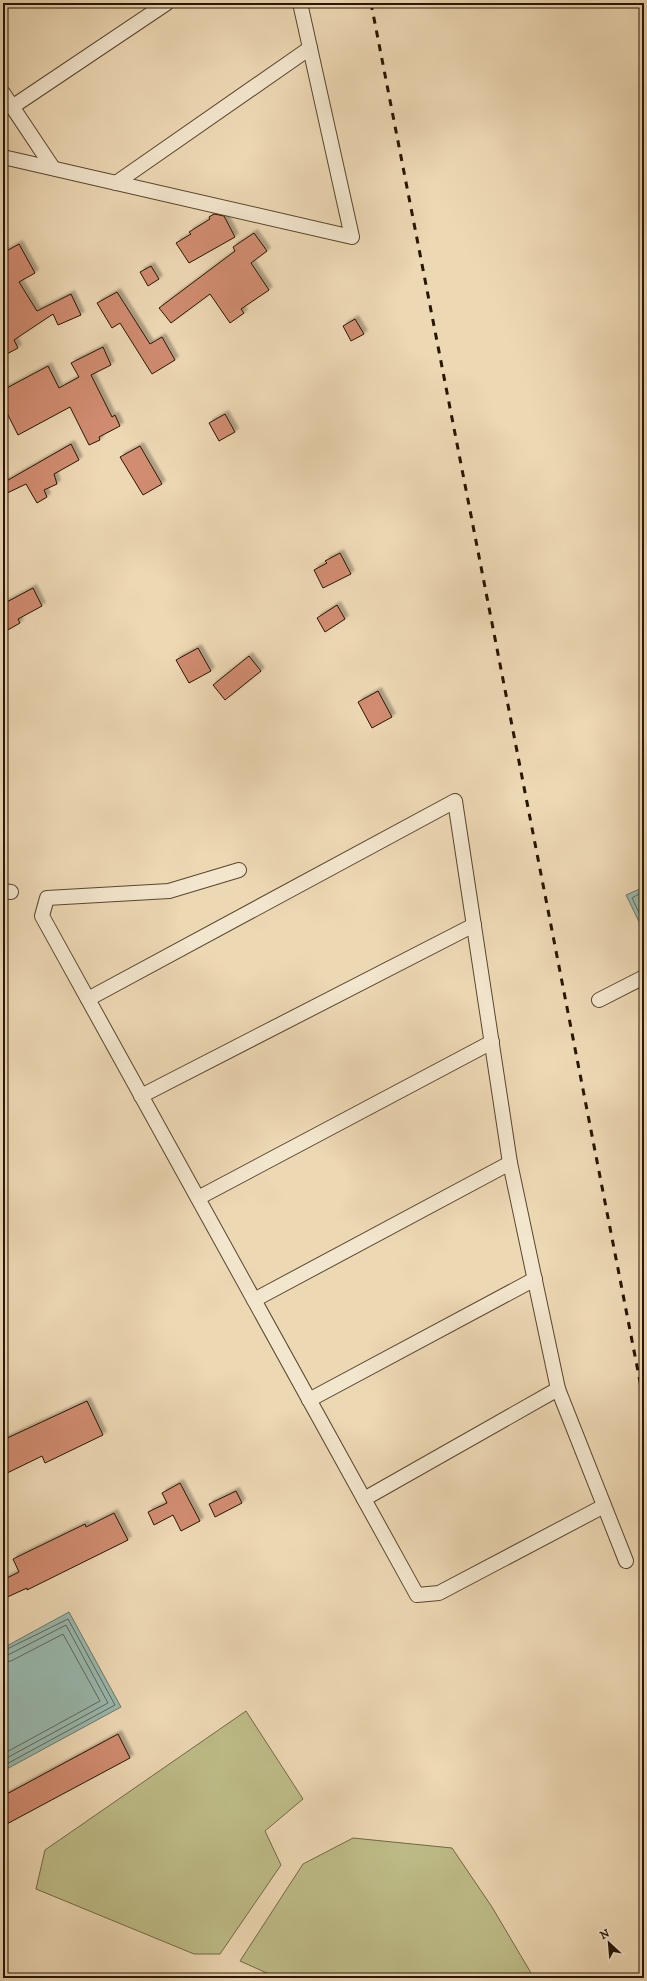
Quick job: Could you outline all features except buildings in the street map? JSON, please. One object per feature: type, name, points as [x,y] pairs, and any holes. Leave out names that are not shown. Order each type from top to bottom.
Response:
[{"type":"street","points":[[12,107],[167,3]]},
{"type":"street","points":[[3,157],[352,238],[300,3]]},
{"type":"street","points":[[116,183],[310,48]]},
{"type":"street","points":[[3,93],[53,168]]},
{"type":"street","points":[[88,999],[455,801],[510,1162],[558,1389],[626,1561]]},
{"type":"street","points":[[239,870],[170,891],[47,898],[42,916],[417,1594],[439,1593],[604,1506]]},
{"type":"street","points":[[141,1096],[474,925]]},
{"type":"street","points":[[599,1000],[644,977]]},
{"type":"street","points":[[198,1198],[492,1042]]},
{"type":"street","points":[[254,1300],[510,1162]]},
{"type":"street","points":[[309,1400],[535,1279]]},
{"type":"street","points":[[364,1499],[558,1389]]},
{"type":"shaded area","points":[[246,1711],[303,1799],[265,1831],[281,1865],[220,1954],[194,1954],[36,1889],[45,1850]]},
{"type":"shaded area","points":[[353,1838],[452,1848],[492,1907],[534,1978],[278,1978],[240,1961],[303,1864]]},
{"type":"water","points":[[644,887],[644,932],[626,895]]},
{"type":"water","points":[[69,1612],[121,1707],[3,1771],[3,1648]]},
{"type":"railway","points":[[371,3],[644,1402]]}]
